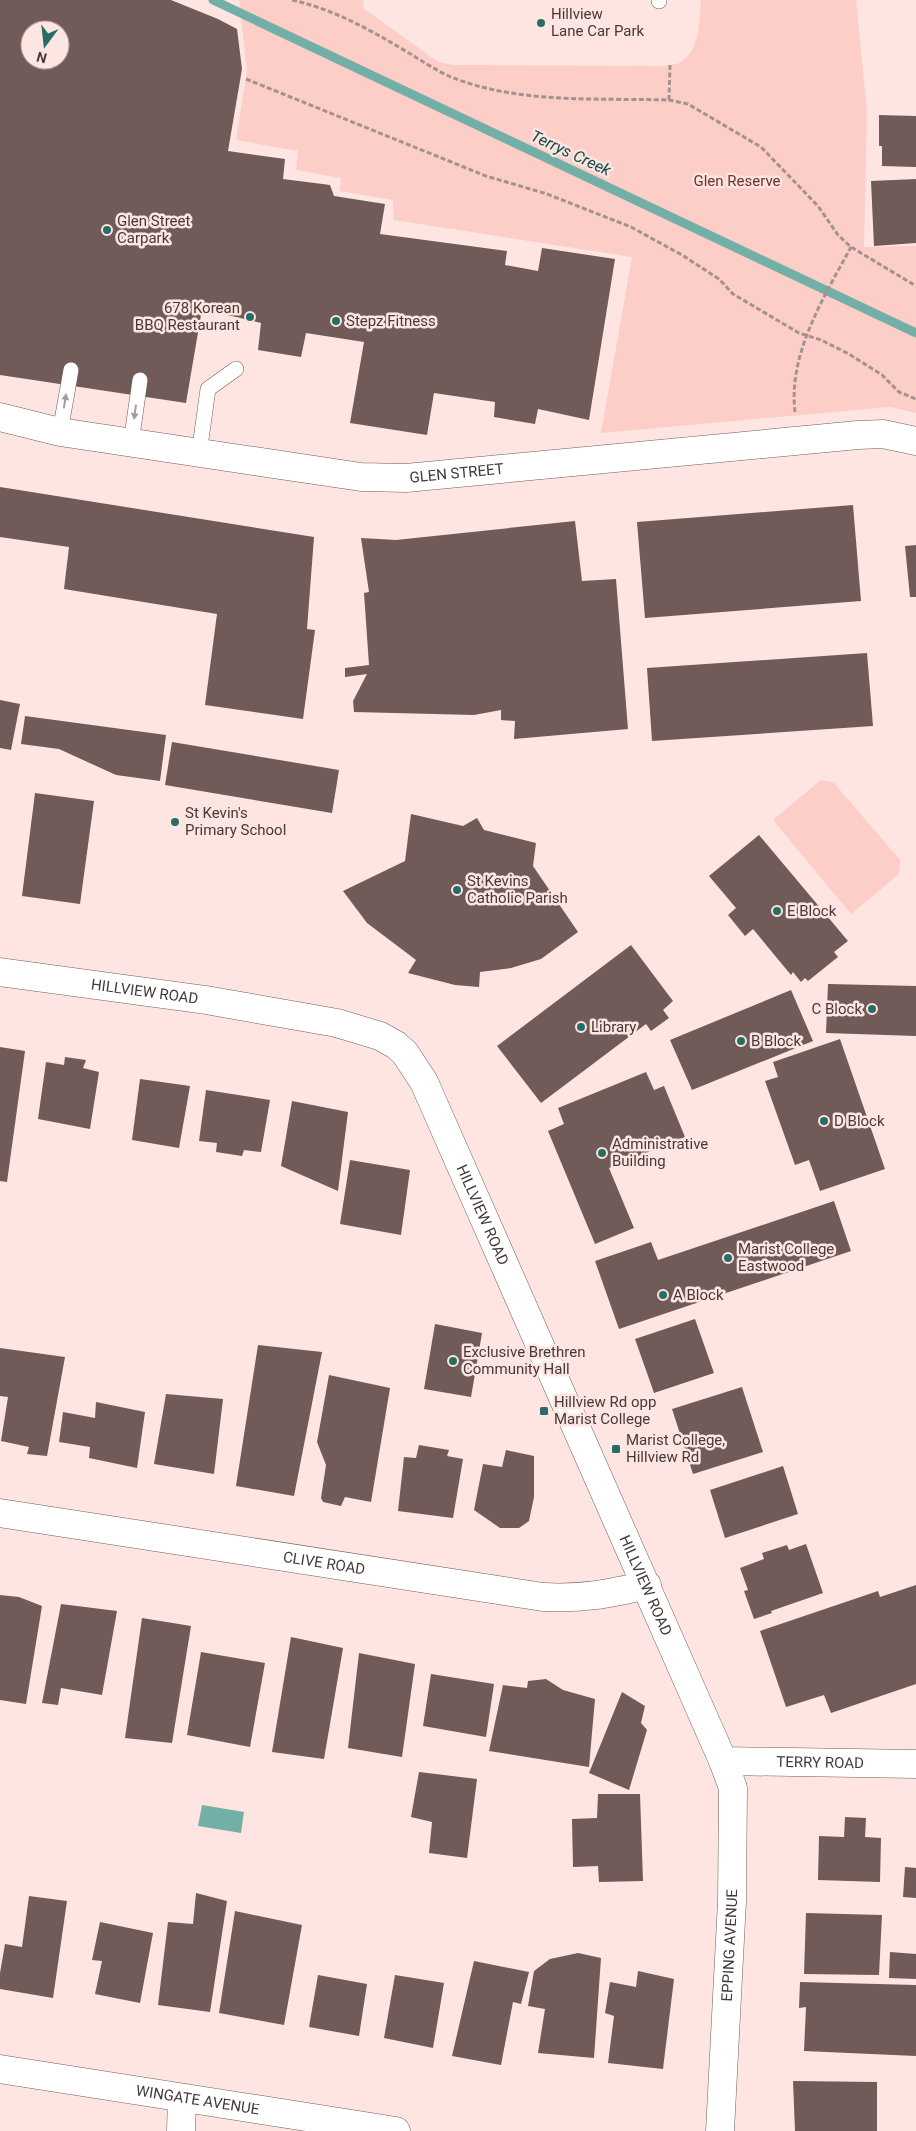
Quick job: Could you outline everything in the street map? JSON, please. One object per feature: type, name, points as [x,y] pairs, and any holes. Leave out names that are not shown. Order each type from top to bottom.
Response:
[{"type":"street","name":"GLEN STREET","points":[[0,417],[60,432],[361,477],[406,478],[883,434],[916,441]]},
{"type":"street","name":"HILLVIEW ROAD","points":[[0,972],[206,1000],[337,1023],[380,1036],[396,1045],[405,1053],[424,1082],[723,1760]]},
{"type":"street","name":"CLIVE ROAD","points":[[0,1512],[542,1597],[574,1599],[603,1596],[646,1585]]},
{"type":"street","name":"TERRY ROAD","points":[[723,1760],[916,1764]]},
{"type":"street","name":"EPPING AVENUE","points":[[720,2131],[732,1900],[734,1788],[723,1760]]},
{"type":"street","name":"WINGATE AVENUE","points":[[0,2069],[396,2131]]},
{"type":"street","points":[[181,2131],[182,2098]]},
{"type":"lane","points":[[199,454],[208,389],[236,369]]},
{"type":"lane","points":[[60,432],[71,370]]},
{"type":"lane","points":[[131,443],[140,380]]},
{"type":"path","points":[[292,0],[335,12],[376,33],[450,77],[490,90],[532,96],[669,100],[688,104],[761,147],[818,206],[838,235],[850,247],[916,286]]},
{"type":"path","points":[[669,100],[670,65]]},
{"type":"path","points":[[246,79],[486,176],[547,194],[631,227],[682,255],[719,280],[733,294],[799,333],[821,340],[849,354],[882,375],[899,392],[916,399]]},
{"type":"path","points":[[798,442],[792,392],[808,336],[850,247]]},
{"type":"green space","name":"Glen Reserve","points":[[239,0],[363,0],[363,8],[438,62],[454,65],[663,66],[679,63],[691,51],[698,35],[701,0],[856,0],[867,113],[864,247],[916,246],[916,413],[890,407],[601,433],[632,257],[394,220],[393,200],[340,191],[341,178],[296,170],[298,151],[236,140],[247,71]]},
{"type":"green space","points":[[821,780],[833,782],[900,860],[899,874],[851,914],[773,820]]},
{"type":"water","points":[[202,1805],[244,1812],[241,1833],[198,1826]]},
{"type":"building","points":[[0,0],[171,0],[218,19],[237,29],[242,69],[228,151],[285,159],[283,179],[330,185],[334,196],[385,204],[380,234],[507,251],[505,265],[538,271],[542,248],[615,259],[589,420],[538,409],[535,424],[494,417],[495,402],[434,393],[427,435],[350,423],[364,342],[306,333],[301,357],[258,350],[261,323],[202,309],[186,403],[0,375]]},
{"type":"building","points":[[879,115],[916,116],[916,167],[882,166],[882,146],[879,146]]},
{"type":"building","points":[[916,179],[916,243],[874,246],[871,181]]},
{"type":"building","points":[[0,487],[314,537],[307,629],[315,630],[303,719],[205,705],[217,614],[64,589],[69,547],[0,537]]},
{"type":"building","points":[[853,505],[861,601],[645,618],[637,522]]},
{"type":"building","points":[[575,521],[582,581],[616,579],[628,729],[514,739],[515,721],[501,720],[501,710],[474,715],[354,712],[353,701],[367,674],[345,677],[345,668],[369,665],[364,593],[369,592],[361,538],[396,540]]},
{"type":"building","points":[[916,545],[916,597],[910,597],[905,546]]},
{"type":"building","points":[[867,653],[873,726],[652,741],[647,668]]},
{"type":"building","points":[[0,700],[20,704],[11,750],[0,748]]},
{"type":"building","points":[[25,716],[166,735],[160,781],[116,775],[59,749],[21,744]]},
{"type":"building","points":[[172,742],[339,770],[332,813],[165,785]]},
{"type":"building","points":[[35,793],[94,801],[80,904],[22,896]]},
{"type":"building","points":[[411,814],[463,826],[477,818],[484,830],[536,843],[533,866],[578,932],[541,959],[511,968],[480,972],[479,987],[455,985],[408,973],[416,960],[367,923],[343,891],[405,861]]},
{"type":"building","name":"E Block","points":[[759,835],[848,941],[834,952],[838,957],[808,981],[805,978],[801,982],[793,972],[791,975],[753,929],[745,936],[728,915],[736,908],[709,876]]},
{"type":"building","name":"Library","points":[[631,945],[673,1001],[663,1010],[669,1018],[651,1031],[646,1024],[541,1103],[497,1046]]},
{"type":"building","name":"C Block","points":[[828,984],[916,986],[916,1036],[826,1033]]},
{"type":"building","name":"B Block","points":[[791,990],[813,1041],[692,1090],[670,1040]]},
{"type":"building","name":"D Block","points":[[840,1039],[885,1169],[820,1191],[809,1160],[795,1165],[765,1081],[778,1077],[773,1062]]},
{"type":"building","points":[[0,1047],[25,1051],[7,1182],[0,1181]]},
{"type":"building","points":[[65,1057],[86,1060],[83,1068],[99,1072],[90,1129],[38,1119],[46,1062],[64,1065]]},
{"type":"building","name":"Administrative Building","points":[[646,1072],[654,1090],[664,1086],[685,1137],[609,1168],[634,1228],[595,1244],[548,1131],[564,1124],[558,1108]]},
{"type":"building","points":[[140,1079],[190,1086],[179,1148],[132,1140]]},
{"type":"building","points":[[206,1090],[270,1100],[261,1152],[244,1150],[242,1156],[216,1152],[217,1143],[199,1141]]},
{"type":"building","points":[[292,1101],[348,1112],[338,1191],[281,1166]]},
{"type":"building","points":[[350,1160],[410,1170],[401,1235],[340,1224]]},
{"type":"building","name":"A Block","points":[[834,1201],[851,1251],[619,1329],[595,1261],[651,1242],[658,1260]]},
{"type":"building","points":[[695,1319],[714,1373],[654,1393],[635,1339]]},
{"type":"building","name":"Exclusive Brethren Community Hall","points":[[435,1324],[482,1333],[471,1397],[424,1389]]},
{"type":"building","points":[[258,1345],[322,1352],[294,1496],[236,1486]]},
{"type":"building","points":[[0,1348],[65,1357],[47,1456],[27,1454],[29,1447],[1,1441],[8,1397],[0,1396]]},
{"type":"building","points":[[329,1375],[390,1388],[371,1502],[345,1497],[341,1506],[323,1502],[321,1498],[326,1465],[317,1442]]},
{"type":"building","points":[[742,1387],[763,1452],[693,1474],[672,1409]]},
{"type":"building","points":[[166,1394],[223,1399],[214,1474],[154,1464]]},
{"type":"building","points":[[96,1402],[145,1412],[137,1468],[89,1458],[90,1447],[59,1442],[63,1412],[95,1418]]},
{"type":"building","points":[[419,1445],[449,1450],[447,1456],[463,1459],[453,1518],[398,1511],[404,1457],[416,1458]]},
{"type":"building","points":[[506,1450],[534,1456],[534,1497],[529,1521],[519,1528],[500,1528],[474,1510],[483,1464],[502,1467]]},
{"type":"building","points":[[783,1466],[798,1514],[725,1538],[710,1490]]},
{"type":"building","points":[[806,1544],[823,1593],[754,1619],[744,1591],[748,1590],[740,1568],[764,1559],[762,1553],[787,1545],[789,1550]]},
{"type":"building","points":[[916,1585],[916,1684],[831,1713],[824,1695],[786,1707],[760,1631],[878,1591],[880,1597]]},
{"type":"building","points":[[0,1595],[19,1597],[42,1606],[26,1704],[0,1700]]},
{"type":"building","points":[[61,1604],[117,1611],[102,1695],[61,1688],[58,1705],[42,1703]]},
{"type":"building","points":[[142,1618],[191,1626],[172,1743],[125,1738]]},
{"type":"building","points":[[291,1637],[343,1648],[324,1759],[272,1752]]},
{"type":"building","points":[[201,1652],[265,1663],[250,1747],[187,1735]]},
{"type":"building","points":[[359,1653],[415,1664],[402,1757],[348,1748]]},
{"type":"building","points":[[431,1674],[494,1684],[486,1737],[423,1726]]},
{"type":"building","points":[[546,1679],[563,1690],[595,1699],[589,1767],[489,1751],[503,1685],[527,1688],[528,1681]]},
{"type":"building","points":[[622,1692],[645,1706],[641,1723],[647,1730],[629,1790],[589,1773]]},
{"type":"building","points":[[419,1772],[477,1779],[467,1858],[429,1853],[432,1822],[411,1817]]},
{"type":"building","points":[[598,1794],[640,1794],[643,1881],[599,1882],[598,1866],[573,1867],[572,1819],[597,1818]]},
{"type":"building","points":[[845,1817],[866,1818],[865,1837],[881,1838],[880,1882],[818,1880],[819,1836],[844,1837]]},
{"type":"building","points":[[905,1867],[916,1868],[916,1898],[903,1897]]},
{"type":"building","points":[[196,1893],[227,1901],[210,2012],[158,2005],[168,1922],[193,1924]]},
{"type":"building","points":[[29,1896],[67,1901],[53,1998],[0,1989],[0,1973],[5,1944],[22,1947]]},
{"type":"building","points":[[235,1911],[302,1925],[284,2025],[219,2013]]},
{"type":"building","points":[[806,1913],[882,1915],[879,1975],[804,1974]]},
{"type":"building","points":[[100,1922],[153,1933],[140,2003],[95,1994],[102,1961],[92,1960]]},
{"type":"building","points":[[890,1952],[916,1954],[916,1979],[889,1978]]},
{"type":"building","points":[[578,1953],[601,1958],[594,2058],[538,2053],[545,2009],[528,2006],[534,1971],[550,1959]]},
{"type":"building","points":[[474,1961],[529,1972],[521,2004],[513,2002],[501,2065],[452,2056]]},
{"type":"building","points":[[638,1971],[674,1979],[663,2069],[608,2063],[614,2016],[605,2013],[610,1982],[636,1987]]},
{"type":"building","points":[[318,1975],[367,1984],[359,2036],[309,2027]]},
{"type":"building","points":[[395,1975],[444,1983],[433,2048],[384,2038]]},
{"type":"building","points":[[800,1982],[916,1985],[916,2056],[804,2051],[806,2007],[799,2008]]},
{"type":"building","points":[[793,2081],[877,2082],[877,2131],[795,2131]]},
{"type":"waterway","name":"Terrys Creek","points":[[213,0],[916,333]]},
{"type":"place","name":"Hillview Lane Car Park","points":[[541,23]]},
{"type":"place","name":"Glen Street Carpark","points":[[107,230]]},
{"type":"place","name":"678 Korean BBQ Restaurant","points":[[250,317]]},
{"type":"place","name":"Stepz Fitness","points":[[336,321]]},
{"type":"place","name":"St Kevin's Primary School","points":[[175,822]]},
{"type":"place","name":"St Kevins Catholic Parish","points":[[457,890]]},
{"type":"place","name":"E Block","points":[[777,911]]},
{"type":"place","name":"C Block","points":[[872,1009]]},
{"type":"place","name":"Library","points":[[581,1027]]},
{"type":"place","name":"B Block","points":[[741,1041]]},
{"type":"place","name":"D Block","points":[[824,1121]]},
{"type":"place","name":"Administrative Building","points":[[602,1153]]},
{"type":"place","name":"Marist College Eastwood","points":[[728,1258]]},
{"type":"place","name":"A Block","points":[[663,1295]]},
{"type":"place","name":"Exclusive Brethren Community Hall","points":[[453,1361]]},
{"type":"place","name":"Hillview Rd opp Marist College","points":[[544,1411]]},
{"type":"place","name":"Marist College, Hillview Rd","points":[[616,1449]]}]
